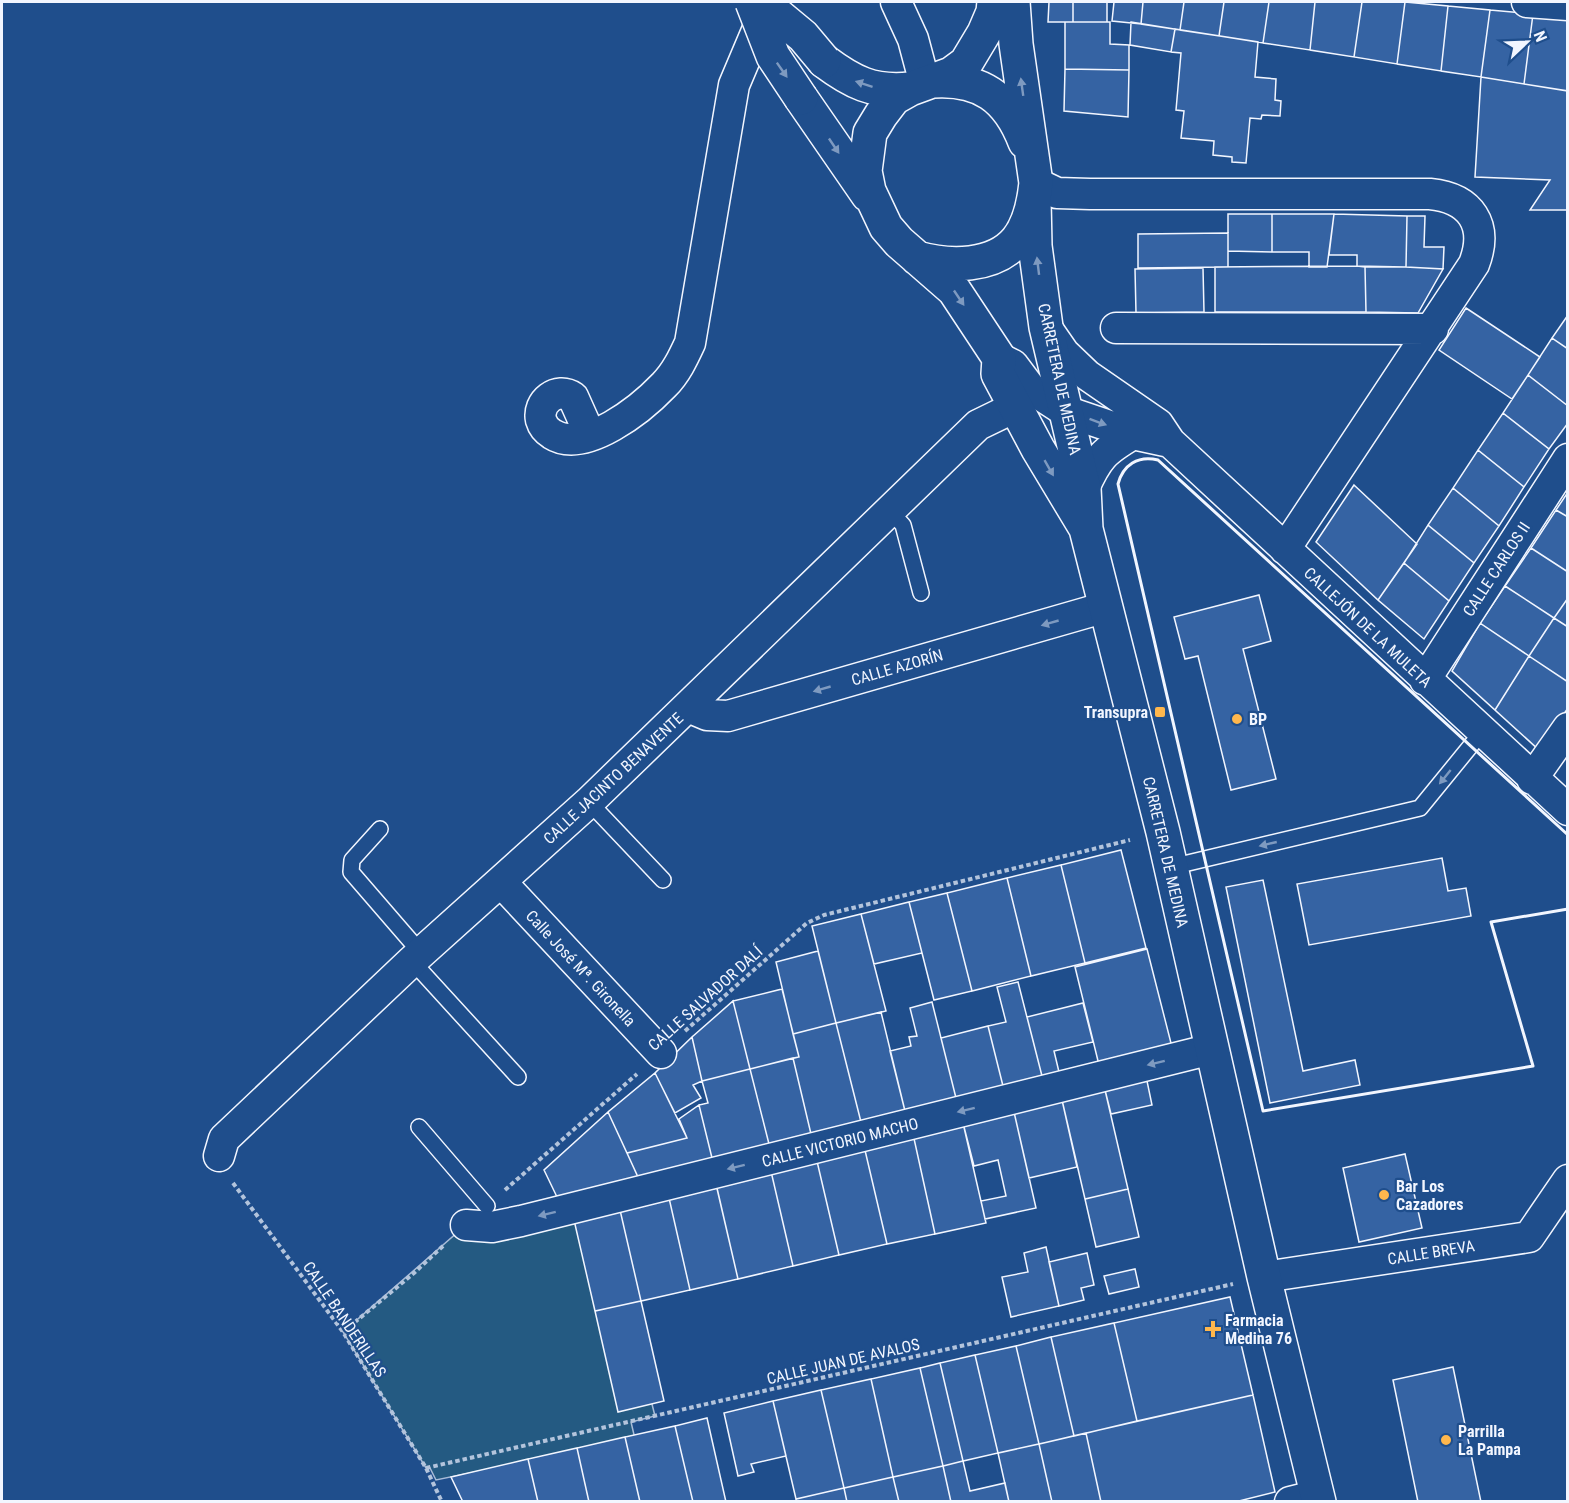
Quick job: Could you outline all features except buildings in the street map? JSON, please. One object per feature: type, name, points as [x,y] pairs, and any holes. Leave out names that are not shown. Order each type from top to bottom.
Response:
[{"type":"main road","points":[[752,2],[772,56],[892,234],[954,290],[999,358],[998,374],[1086,529]]},
{"type":"main road","points":[[762,2],[803,36],[824,61],[849,79],[892,91],[949,80],[969,82],[986,89],[998,98],[1021,131],[1035,183]]},
{"type":"main road","points":[[877,209],[869,191],[865,171],[870,133],[894,99],[951,74],[966,63],[984,33],[993,12],[994,2]]},
{"type":"main road","points":[[917,258],[937,264],[959,265],[980,261],[999,253],[1017,240],[1026,223],[1035,183],[1016,45],[1013,2]]},
{"type":"main road","name":"CARRETERA DE MEDINA","points":[[1035,183],[1035,246],[1046,327],[1084,488],[1086,529],[1163,832],[1264,1277],[1309,1499]]},
{"type":"street","points":[[590,435],[610,427],[637,410],[666,384],[680,365],[690,343],[734,85],[770,2]]},
{"type":"street","points":[[896,2],[913,39],[922,85]]},
{"type":"street","points":[[1527,2],[1568,5]]},
{"type":"street","points":[[1035,183],[1057,192],[1090,194],[1430,194],[1458,201],[1469,210],[1477,222],[1480,237],[1479,251],[1474,264],[1286,549]]},
{"type":"street","name":"CALLEJÓN DE LA MULETA","points":[[1046,327],[1064,353],[1087,375],[1158,424],[1170,442],[1568,810]]},
{"type":"street","points":[[1116,328],[1433,329]]},
{"type":"street","points":[[999,358],[1013,365],[1031,389],[1065,411],[1133,434],[1170,442]]},
{"type":"street","name":"CALLE JACINTO BENAVENTE","points":[[219,1156],[224,1139],[416,957],[589,802],[978,425],[1015,407]]},
{"type":"street","points":[[1084,488],[1098,460],[1108,449],[1133,434]]},
{"type":"street","name":"CALLE CARLOS II","points":[[1425,680],[1568,459]]},
{"type":"street","name":"CALLE AZORÍN","points":[[688,707],[707,715],[728,716],[1106,607]]},
{"type":"street","points":[[1532,779],[1568,728]]},
{"type":"street","name":"Calle José Mª. Gironella","points":[[501,882],[661,1053]]},
{"type":"street","name":"CALLE VICTORIO MACHO","points":[[476,1216],[492,1227],[522,1221],[1212,1049]]},
{"type":"street","name":"CALLE BREVA","points":[[1264,1277],[1528,1237],[1568,1180]]},
{"type":"lane","points":[[890,511],[903,525],[921,593]]},
{"type":"lane","points":[[1170,867],[1420,808],[1482,732]]},
{"type":"lane","points":[[589,802],[663,880]]},
{"type":"lane","points":[[380,829],[352,860],[351,873],[416,957],[518,1077]]},
{"type":"lane","points":[[418,1126],[476,1216]]},
{"type":"path","name":"CALLE SALVADOR DALÍ","points":[[343,1332],[414,1273],[807,923],[824,915],[1163,832]]},
{"type":"path","name":"CALLE BANDERILLAS","points":[[219,1156],[229,1178],[343,1332],[426,1468],[442,1502]]},
{"type":"path","name":"CALLE JUAN DE AVALOS","points":[[426,1468],[1264,1277]]},
{"type":"shaded area","points":[[601,1201],[655,1416],[631,1422],[635,1439],[436,1480],[430,1468],[426,1468],[343,1332],[466,1225]]},
{"type":"wall","points":[[1568,835],[1158,460],[1138,460],[1128,467],[1120,477],[1118,484],[1263,1111],[1533,1066],[1491,922],[1568,909]]},
{"type":"place","name":"Transupra","points":[[1160,712]]},
{"type":"place","name":"BP","points":[[1237,719]]},
{"type":"place","name":"Bar Los Cazadores","points":[[1384,1195]]},
{"type":"place","name":"Farmacia Medina 76","points":[[1213,1329]]},
{"type":"place","name":"Parrilla La Pampa","points":[[1446,1440]]}]
